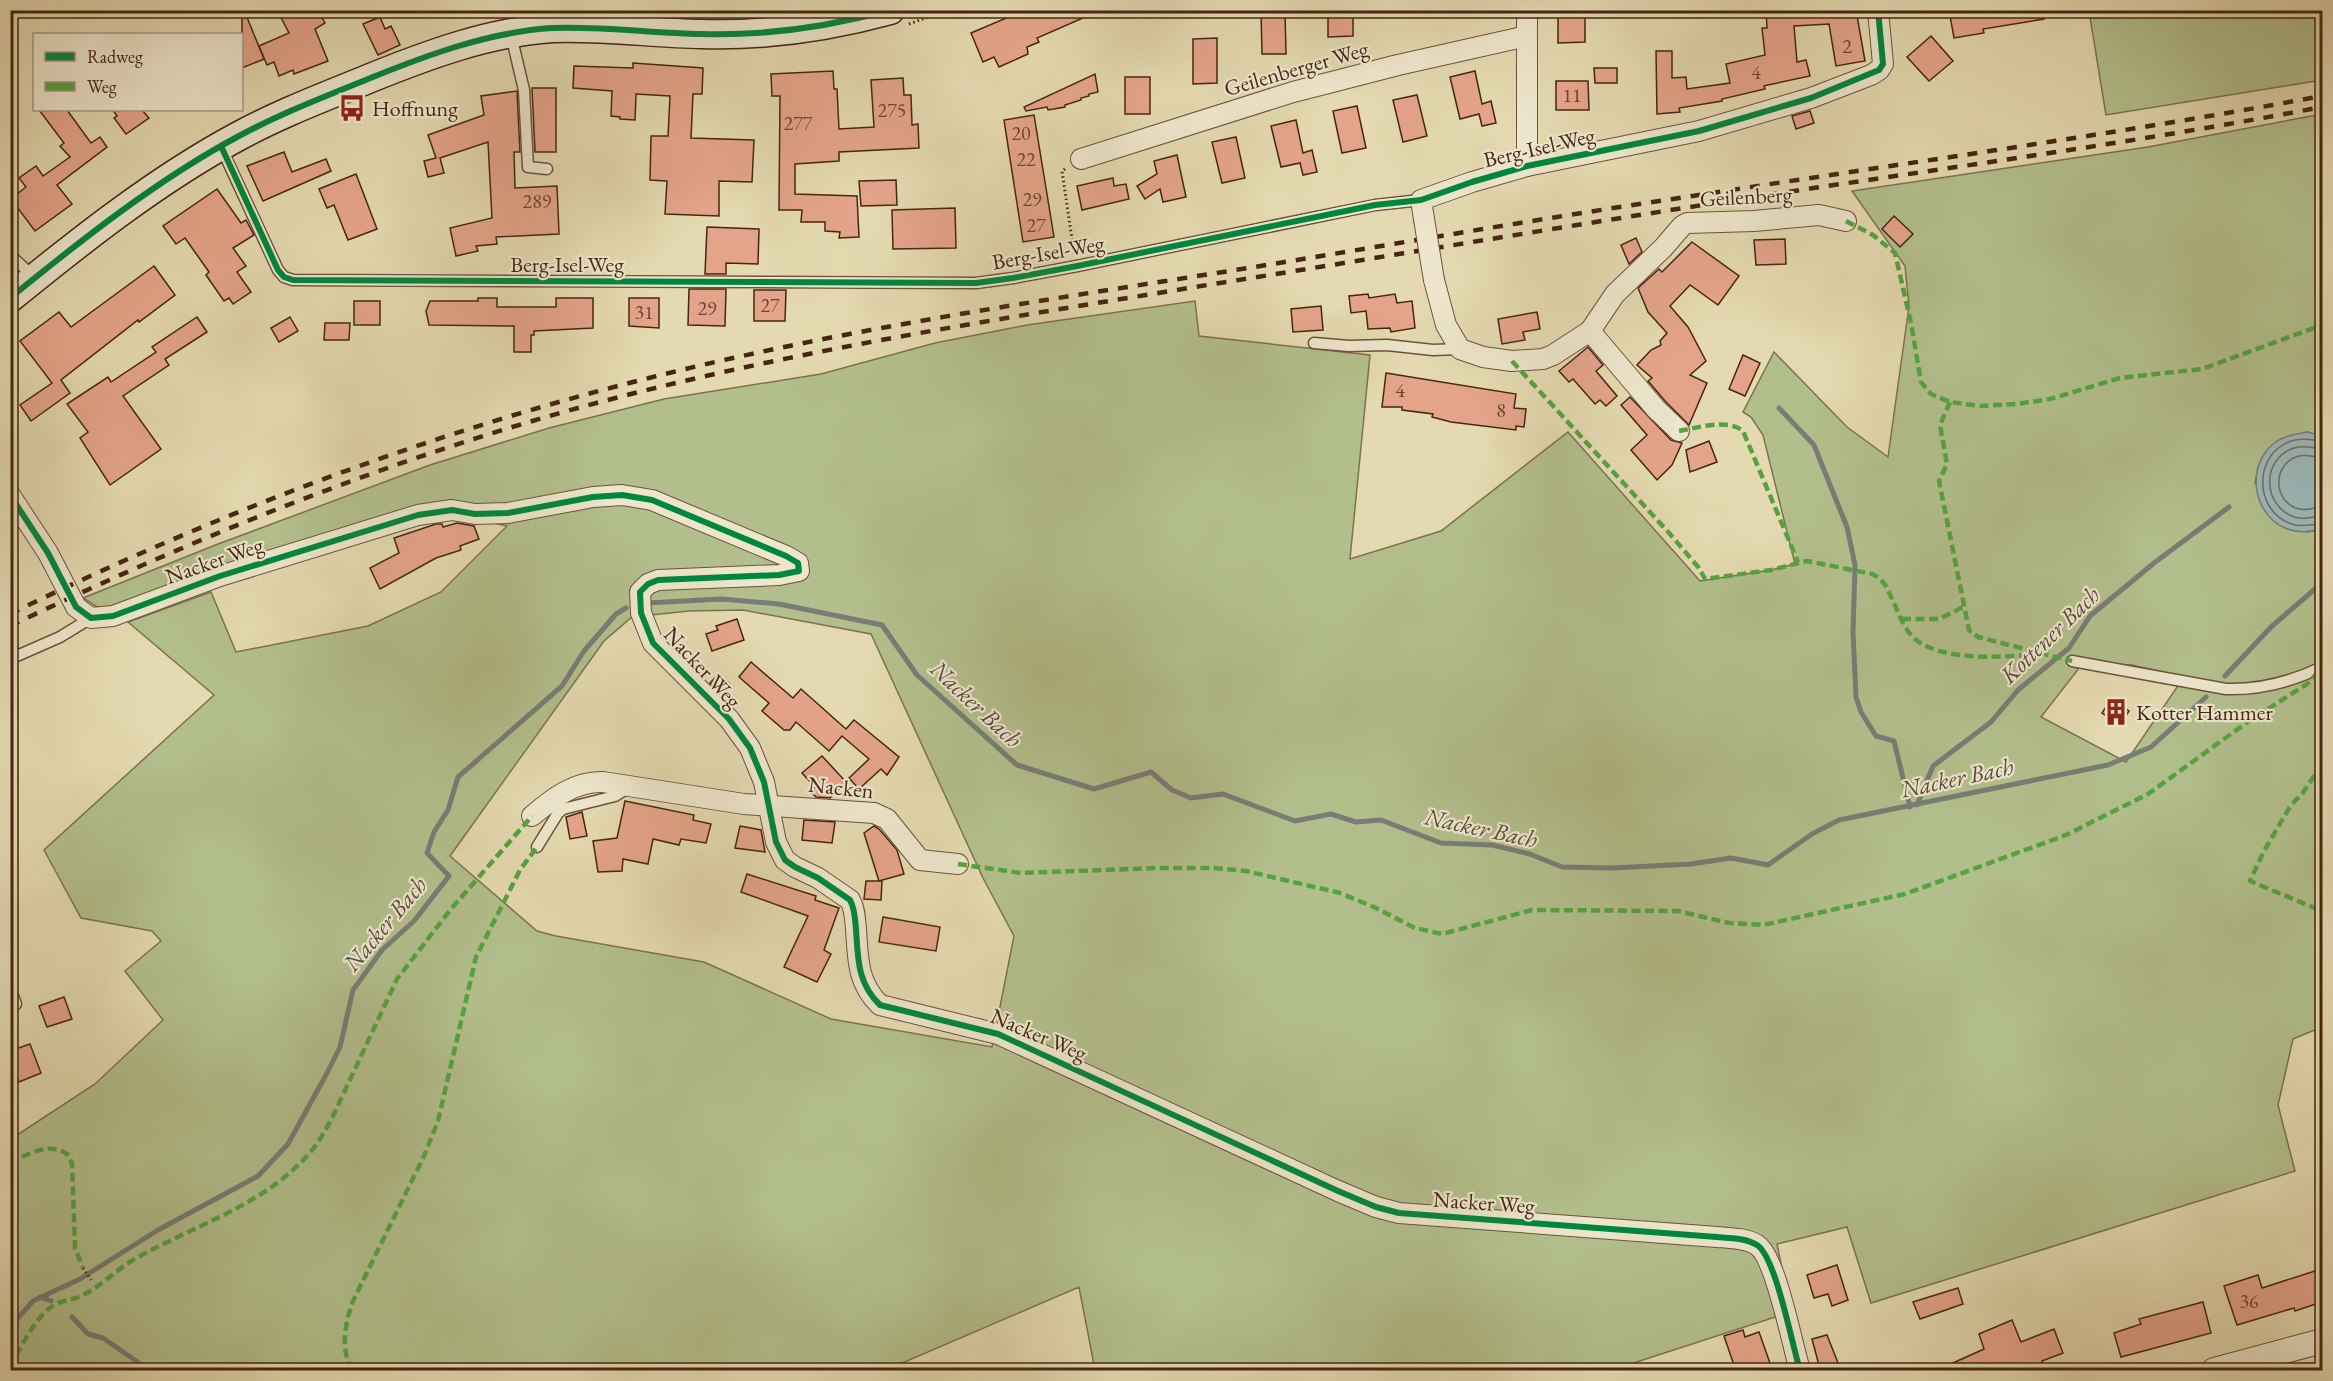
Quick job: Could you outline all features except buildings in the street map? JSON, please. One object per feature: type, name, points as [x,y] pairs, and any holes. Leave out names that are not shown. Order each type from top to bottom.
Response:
[{"type":"main road","points":[[10,298],[147,194],[221,146],[265,123],[420,58],[511,34],[553,28],[611,25],[703,34],[782,33],[897,18]]},
{"type":"street","points":[[1527,10],[1527,166]]},
{"type":"street","name":"Berg-Isel-Weg","points":[[1423,210],[1472,182],[1527,166],[1699,131],[1811,98],[1871,75],[1883,64],[1878,10]]},
{"type":"street","name":"Geilenberger Weg","points":[[1081,159],[1293,92],[1398,65],[1527,36]]},
{"type":"street","points":[[1423,210],[1434,280],[1446,326],[1461,350]]},
{"type":"street","name":"Geilenberg","points":[[1461,350],[1483,357],[1512,361],[1543,359],[1553,355],[1590,331],[1616,294],[1687,223],[1754,221],[1820,215],[1846,221]]},
{"type":"street","points":[[1590,331],[1656,409],[1679,431]]},
{"type":"street","points":[[10,495],[48,553],[76,607],[91,618]]},
{"type":"street","name":"Nacker Weg","points":[[91,618],[113,616],[220,576],[418,515],[452,510],[475,514],[508,513],[601,496],[622,495],[652,500],[778,552],[798,563],[799,571],[784,574],[658,580],[645,586],[639,596],[641,613],[648,635],[658,648],[729,719],[757,763],[770,806],[776,842],[785,860],[818,878],[853,904],[860,972],[868,992],[880,1005],[998,1034],[1338,1191],[1387,1210],[1439,1217],[1717,1237],[1756,1244],[1763,1250],[1772,1267],[1800,1371]]},
{"type":"street","points":[[532,816],[560,794],[574,787],[596,782],[770,806]]},
{"type":"street","name":"Nacken","points":[[770,806],[879,814],[888,819],[920,860],[958,864]]},
{"type":"street","points":[[2214,1371],[2322,1341]]},
{"type":"lane","points":[[511,34],[524,90],[528,167],[547,169]]},
{"type":"lane","name":"Berg-Isel-Weg","points":[[221,146],[278,270],[284,277],[293,280],[976,283],[1066,268],[1375,206],[1423,210]]},
{"type":"lane","points":[[10,255],[35,278]]},
{"type":"lane","name":"Geilenberg","points":[[1314,343],[1461,350]]},
{"type":"lane","points":[[10,659],[60,637],[91,618]]},
{"type":"lane","points":[[2072,661],[2241,689],[2302,677],[2322,667]]},
{"type":"lane","points":[[537,847],[563,808],[615,796],[631,786]]},
{"type":"lane","points":[[10,988],[16,1004]]},
{"type":"path","points":[[897,18],[948,10]]},
{"type":"path","points":[[1072,239],[1062,171],[1081,159]]},
{"type":"path","points":[[83,1268],[91,1280]]},
{"type":"green space","points":[[2089,11],[2322,11],[2322,80],[2106,115]]},
{"type":"green space","points":[[2322,114],[2322,436],[2307,432],[2265,453],[2258,467],[2255,483],[2308,532],[2322,529],[2322,1027],[2293,1039],[2278,1105],[2295,1171],[1871,1303],[1847,1227],[1777,1244],[1791,1312],[1612,1370],[1095,1370],[1079,1287],[886,1370],[11,1370],[11,1139],[95,1084],[163,1020],[125,971],[161,941],[152,931],[81,918],[44,850],[214,695],[128,622],[211,592],[236,652],[368,626],[441,592],[507,526],[423,507],[102,610],[83,598],[218,544],[430,465],[549,428],[664,399],[821,374],[935,343],[1027,325],[1195,301],[1199,336],[1370,355],[1350,559],[1441,531],[1568,432],[1700,581],[1771,570],[1795,564],[1763,435],[1751,417],[1743,412],[1774,352],[1847,427],[1888,457],[1909,306],[1905,266],[1852,191],[2148,147]],"holes":[[[743,610],[871,634],[983,878],[1014,936],[992,1047],[831,1019],[704,962],[537,931],[450,856],[604,641],[632,617],[689,611]],[[2083,663],[2132,665],[2184,677],[2126,762],[2041,717]]]},
{"type":"water","points":[[2307,432],[2322,436],[2322,529],[2302,532],[2281,526],[2270,517],[2257,492],[2256,478],[2259,464],[2266,451],[2277,441]]},
{"type":"waterway","points":[[1779,408],[1814,445],[1847,527],[1855,565],[1853,632],[1856,697],[1861,712],[1876,736],[1894,741],[1910,807]]},
{"type":"waterway","name":"Kottener Bach","points":[[1917,805],[1933,766],[1991,722],[2018,690],[2069,648],[2090,616],[2154,563],[2229,507]]},
{"type":"waterway","name":"Nacker Bach","points":[[2225,676],[2271,627],[2322,583]]},
{"type":"waterway","name":"Nacker Bach","points":[[647,603],[721,599],[779,604],[882,625],[917,675],[1017,765],[1094,789],[1151,772],[1172,790],[1191,798],[1223,794],[1295,821],[1331,814],[1356,822],[1381,820],[1441,843],[1492,845],[1530,854],[1562,867],[1612,868],[1691,864],[1731,858],[1768,865],[1812,834],[1839,820],[2108,765],[2151,747],[2206,697]]},
{"type":"waterway","name":"Nacker Bach","points":[[10,1327],[33,1301],[80,1279],[158,1230],[258,1176],[288,1144],[340,1047],[353,990],[382,950],[414,921],[449,876],[427,853],[434,832],[448,810],[458,777],[562,686],[584,651],[616,614],[626,608]]},
{"type":"waterway","name":"Nacker Bach","points":[[40,1297],[51,1301]]},
{"type":"waterway","points":[[72,1317],[88,1334],[103,1338],[149,1370]]},
{"type":"railway","points":[[10,614],[87,577],[244,510],[404,450],[566,400],[723,360],[872,330],[1023,304],[1567,215],[2079,137],[2322,96]]},
{"type":"railway","points":[[10,626],[215,534],[424,455],[567,411],[724,372],[882,340],[1041,312],[1696,206],[2115,143],[2322,107]]},
{"type":"marked path","points":[[1846,221],[1873,235],[1895,253],[1911,323],[1921,382],[1931,394],[1950,402],[1980,406],[2016,404],[2050,399],[2120,378],[2202,369],[2322,325]]},
{"type":"marked path","points":[[1512,361],[1670,534],[1699,568],[1705,579],[1771,570],[1807,561],[1872,574],[1886,586],[1908,631],[1915,639],[1927,646],[1957,655],[2039,654]]},
{"type":"marked path","points":[[1950,402],[1940,425],[1947,464],[1939,481],[1969,630],[1978,637],[2072,661]]},
{"type":"marked path","points":[[1679,431],[1720,424],[1743,431],[1798,562]]},
{"type":"marked path","points":[[1902,619],[1939,619],[1963,607]]},
{"type":"marked path","points":[[958,864],[1021,873],[1157,868],[1213,868],[1246,871],[1340,893],[1415,928],[1442,934],[1532,910],[1678,911],[1729,923],[1763,925],[1905,894],[2066,835],[2148,794],[2249,721],[2307,684],[2322,668]]},
{"type":"marked path","points":[[2322,764],[2302,794],[2291,805],[2264,851],[2250,881],[2322,911]]},
{"type":"marked path","points":[[10,1367],[34,1326],[51,1307],[77,1298],[101,1284],[133,1260],[246,1203],[287,1175],[305,1158],[324,1133],[333,1116],[397,979],[451,909],[532,816]]},
{"type":"marked path","points":[[352,1370],[346,1353],[345,1336],[353,1301],[424,1156],[438,1121],[476,957],[520,870],[537,847]]},
{"type":"marked path","points":[[10,1163],[40,1150],[48,1149],[63,1151],[69,1156],[72,1164],[75,1248],[83,1268]]},
{"type":"marked path","points":[[2319,1342],[2322,1356]]},
{"type":"cycle path","points":[[10,298],[120,212],[207,154],[285,113],[436,53],[528,30],[589,28],[701,34],[773,32],[820,26],[890,10]]},
{"type":"cycle path","points":[[221,146],[278,270],[284,277],[293,280],[976,283],[1077,266],[1375,205],[1421,200],[1527,166],[1699,131],[1811,98],[1879,70],[1883,64],[1878,10]]},
{"type":"cycle path","points":[[10,495],[48,553],[76,607],[91,618],[113,616],[220,576],[418,515],[452,510],[475,514],[508,513],[593,497],[622,495],[652,500],[786,556],[798,563],[799,571],[779,575],[658,580],[648,584],[640,592],[641,613],[653,643],[729,719],[750,748],[764,782],[776,842],[785,860],[818,878],[850,900],[853,907],[860,970],[872,997],[880,1005],[998,1034],[1376,1207],[1399,1213],[1732,1238],[1753,1243],[1764,1253],[1771,1266],[1800,1370]]},
{"type":"place","name":"Hoffnung","points":[[352,108]]},
{"type":"place","name":"Kotter Hammer","points":[[2116,712]]}]
